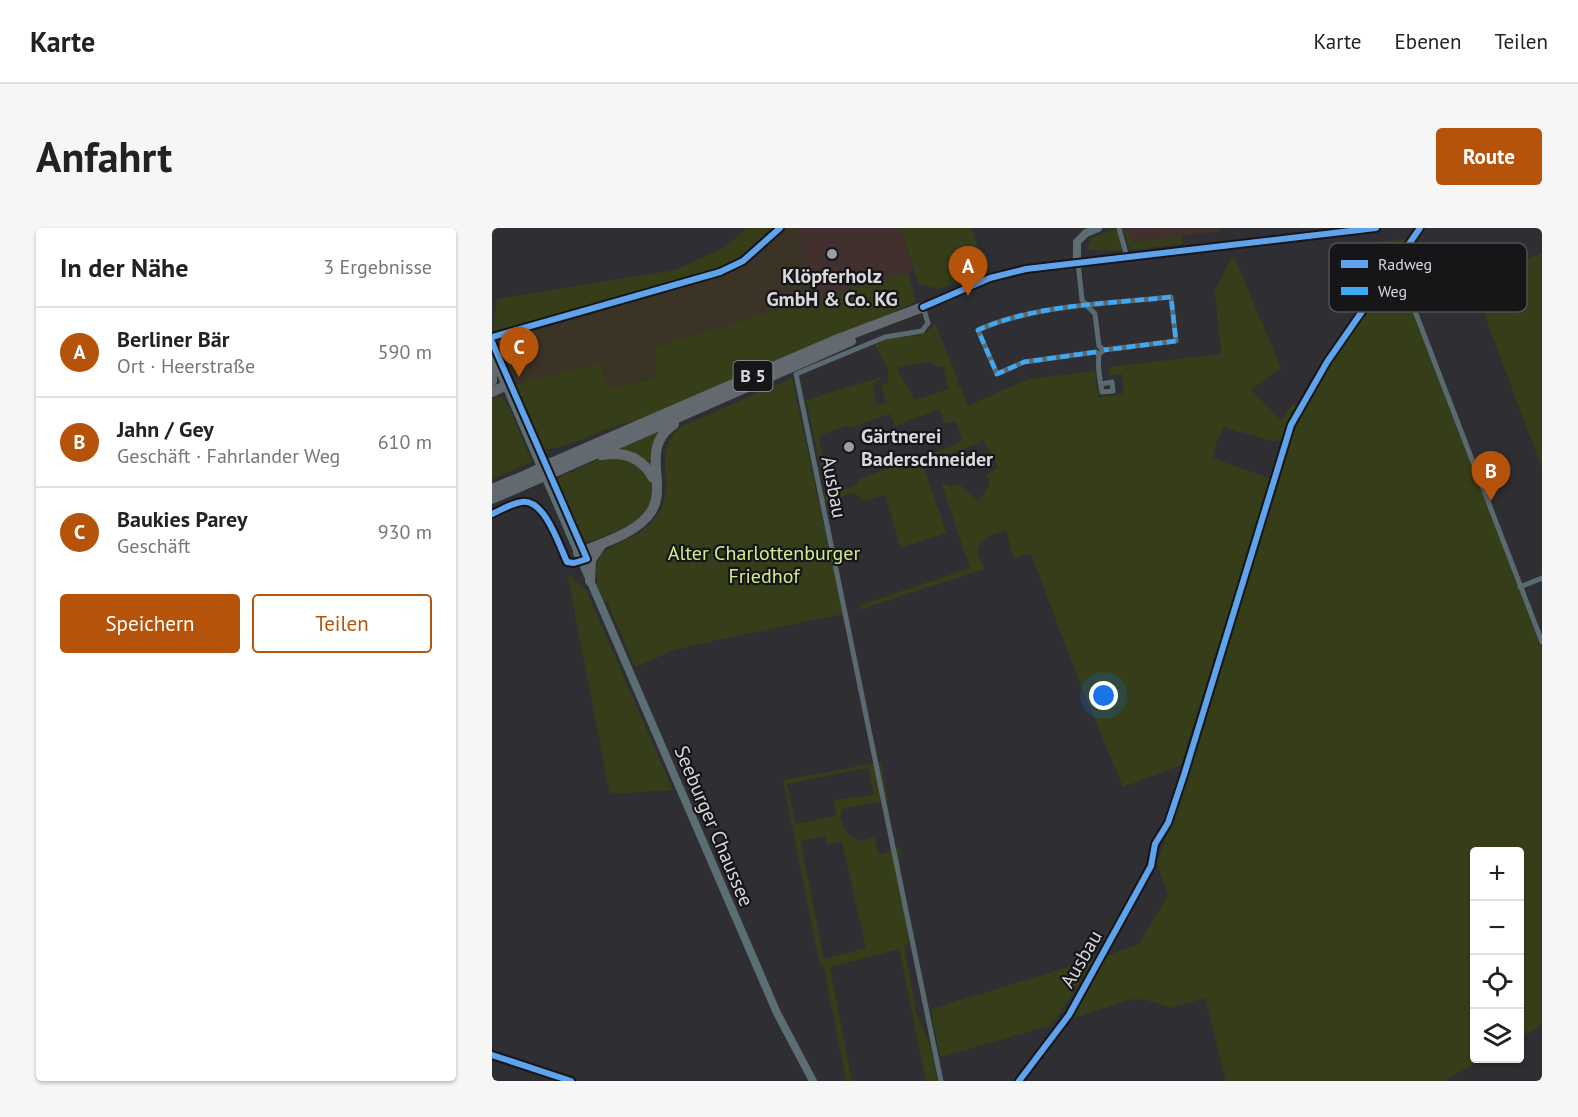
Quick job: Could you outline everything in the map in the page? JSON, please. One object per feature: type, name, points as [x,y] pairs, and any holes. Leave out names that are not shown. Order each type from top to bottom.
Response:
[{"type":"highway","name":"B 5","points":[[492,499],[530,478],[833,341],[923,307]]},
{"type":"highway","name":"B 5","points":[[555,467],[575,463],[703,408],[837,349],[872,328]]},
{"type":"highway","points":[[492,354],[492,381]]},
{"type":"highway","points":[[492,392],[505,386]]},
{"type":"highway","points":[[578,553],[635,527],[648,516],[657,497],[654,454],[660,439],[670,426],[703,408]]},
{"type":"highway","points":[[575,463],[607,454],[623,454],[637,459],[647,467],[656,485]]},
{"type":"highway","name":"B 5","points":[[494,488],[530,478]]},
{"type":"highway","points":[[590,581],[591,560],[597,548],[607,540]]},
{"type":"main road","points":[[1077,261],[1077,243],[1086,233],[1098,228]]},
{"type":"main road","name":"B 5","points":[[923,307],[999,275],[1077,261],[1127,258],[1376,228]]},
{"type":"main road","name":"Seeburger Chaussee","points":[[492,354],[777,1013],[813,1081]]},
{"type":"street","points":[[1119,228],[1127,258]]},
{"type":"street","name":"Ausbau","points":[[1410,243],[1420,228]]},
{"type":"street","points":[[1077,261],[1082,300],[1095,314],[1101,384]]},
{"type":"street","points":[[1171,297],[1176,341],[1024,362],[997,374],[978,330],[1004,319],[1087,307],[1171,297]]},
{"type":"street","name":"Ausbau","points":[[923,307],[928,323],[922,331],[885,337],[796,374],[941,1081]]},
{"type":"street","name":"Ausbau","points":[[1019,1081],[1069,1015],[1147,877],[1155,844],[1168,823],[1185,774],[1231,615],[1252,556],[1291,425],[1322,369],[1362,312]]},
{"type":"street","points":[[1415,312],[1542,642]]},
{"type":"street","points":[[1520,586],[1542,578]]},
{"type":"shaded area","points":[[787,228],[797,228],[818,300],[654,347],[655,377],[608,389],[600,363],[508,386],[492,350],[492,335],[597,309],[717,274],[741,264],[764,242]]},
{"type":"shaded area","points":[[797,228],[900,228],[913,270],[818,300]]},
{"type":"shaded area","points":[[1126,228],[1221,228],[1223,231],[1132,242]]},
{"type":"green space","points":[[747,228],[787,228],[764,242],[741,264],[717,274],[597,309],[492,335],[497,299],[675,270],[727,246]]},
{"type":"green space","points":[[900,228],[972,228],[984,269],[940,289],[919,284]]},
{"type":"green space","points":[[1117,228],[1122,251],[1086,250],[1092,238]]},
{"type":"green space","points":[[1123,228],[1126,228],[1132,242],[1182,236],[1183,244],[1130,250]]},
{"type":"green space","points":[[1408,238],[1405,243],[1376,242]]},
{"type":"green space","points":[[1542,253],[1542,468],[1483,312],[1527,312],[1527,258]]},
{"type":"green space","points":[[1231,259],[1235,259],[1281,368],[1251,390],[1281,420],[1294,403],[1296,406],[1282,439],[1275,442],[1224,427],[1216,443],[1213,458],[1271,479],[1181,765],[1123,787],[1077,676],[1031,553],[1014,559],[1006,530],[989,537],[979,545],[977,550],[984,569],[859,610],[860,605],[970,568],[942,485],[950,487],[959,484],[977,501],[982,496],[989,484],[989,477],[985,476],[998,467],[983,439],[978,444],[922,463],[947,533],[900,548],[886,495],[865,501],[852,493],[824,503],[823,494],[858,485],[859,479],[952,446],[962,440],[956,421],[945,424],[939,409],[895,426],[890,414],[850,428],[848,425],[819,436],[827,483],[824,484],[806,400],[881,377],[878,382],[872,384],[876,405],[886,403],[881,384],[888,383],[888,368],[875,346],[890,338],[922,334],[935,323],[958,380],[957,386],[961,388],[968,406],[1028,379],[1095,371],[1098,397],[1124,394],[1122,374],[1110,375],[1109,367],[1221,354],[1215,290]],"holes":[[[930,361],[936,366],[944,367],[948,389],[914,400],[897,368]]]},
{"type":"green space","points":[[908,272],[916,301],[910,305],[635,422],[611,428],[565,446],[540,450],[508,386],[600,363],[608,389],[655,378],[654,347]]},
{"type":"green space","points":[[1366,312],[1412,312],[1542,649],[1542,1025],[1524,1036],[1524,847],[1470,847],[1470,1063],[1475,1063],[1444,1081],[1226,1081],[1205,998],[1171,1008],[1146,1000],[1133,999],[1070,1019],[1103,957],[1138,945],[1168,895],[1157,863],[1188,775],[1293,423],[1328,363]]},
{"type":"green space","name":"Alter Charlottenburger Friedhof","points":[[792,378],[843,614],[675,650],[635,667],[607,601],[603,602],[597,580],[597,565],[602,555],[647,527],[658,514],[666,491],[666,450],[678,428]]},
{"type":"green space","points":[[502,397],[509,407],[532,462],[492,479],[492,398]]},
{"type":"green space","points":[[665,429],[654,472],[619,449]]},
{"type":"green space","points":[[619,455],[649,473],[652,486],[650,505],[646,513],[631,525],[594,540],[578,541],[553,487],[556,479],[601,458]]},
{"type":"green space","points":[[567,573],[586,590],[673,790],[610,794]]},
{"type":"green space","points":[[881,762],[888,800],[842,809],[840,818],[852,838],[867,840],[874,837],[879,855],[899,847],[902,898],[910,942],[904,945],[916,1012],[931,1048],[938,1081],[926,1081],[899,949],[830,967],[852,1081],[846,1081],[824,967],[819,961],[783,780]],"holes":[[[869,768],[874,795],[834,800],[836,816],[795,824],[787,784]],[[825,836],[827,844],[842,842],[866,948],[824,959],[800,841]]]},
{"type":"green space","points":[[1095,959],[1049,1026],[940,1057],[931,1009]]},
{"type":"marked path","points":[[1096,352],[1024,362],[997,374],[978,330],[1001,321],[1048,310],[1171,297],[1176,341],[1104,350]]},
{"type":"cycle path","points":[[492,337],[720,272],[743,261],[780,228]]},
{"type":"cycle path","points":[[923,307],[990,278],[1026,269],[1376,228]]},
{"type":"cycle path","points":[[1410,243],[1420,228]]},
{"type":"cycle path","points":[[1019,1081],[1069,1015],[1151,866],[1155,844],[1168,823],[1184,775],[1291,425],[1327,362],[1362,312]]},
{"type":"cycle path","points":[[492,342],[587,559],[574,563],[567,562],[550,524],[538,508],[530,503],[514,504],[492,514]]},
{"type":"cycle path","points":[[492,1055],[571,1081]]},
{"type":"place","name":"Klöpferholz GmbH & Co. KG","points":[[832,254]]},
{"type":"place","name":"Berliner Bär","points":[[968,296]]},
{"type":"place","name":"Baukies Parey","points":[[519,377]]},
{"type":"place","name":"Gärtnerei Baderschneider","points":[[849,447]]},
{"type":"place","name":"Jahn / Gey","points":[[1491,501]]}]
